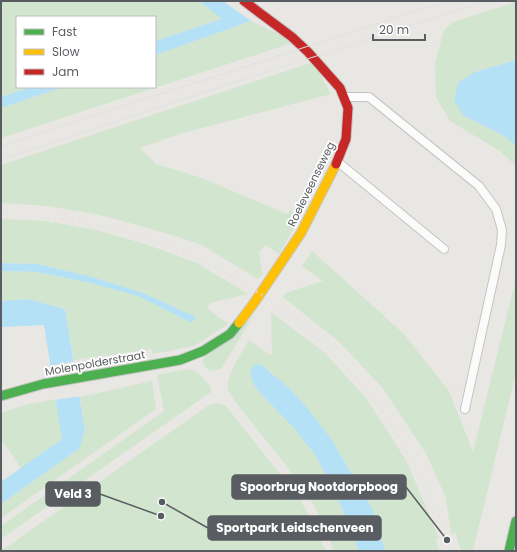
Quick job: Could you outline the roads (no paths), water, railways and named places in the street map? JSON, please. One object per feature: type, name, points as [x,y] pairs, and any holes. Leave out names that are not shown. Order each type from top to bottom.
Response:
[{"type":"main road","name":"Roeleveenseweg","points":[[193,355],[230,334],[254,303],[301,233],[338,161],[346,139],[348,108],[345,97],[340,88],[292,37],[244,1]]},
{"type":"main road","name":"Molenpolderstraat","points":[[1,396],[43,384],[180,360],[193,355]]},
{"type":"main road","points":[[509,551],[516,521]]},
{"type":"lane","points":[[345,97],[368,97],[479,186],[496,209],[502,230],[501,245],[466,409]]},
{"type":"lane","points":[[338,161],[444,249]]},
{"type":"water","points":[[199,1],[223,1],[251,21],[156,55],[156,41],[222,19]]},
{"type":"water","points":[[516,60],[516,145],[501,134],[463,115],[454,100],[458,83],[475,72]]},
{"type":"water","points":[[27,88],[60,88],[1,108],[1,97]]},
{"type":"water","points":[[1,263],[38,264],[92,277],[143,293],[196,317],[192,323],[138,296],[90,283],[37,272],[1,271]]},
{"type":"water","points":[[28,299],[65,309],[85,430],[80,448],[1,504],[1,482],[62,439],[44,325],[1,327],[1,301]]},
{"type":"water","points":[[260,364],[288,387],[304,404],[330,437],[372,508],[385,551],[359,551],[339,502],[316,456],[293,427],[258,391],[253,383],[250,371],[254,365]]},
{"type":"tram line","points":[[1,146],[447,1]]},
{"type":"tram line","points":[[1,159],[485,1]]},
{"type":"railway","points":[[1,216],[78,222],[151,240],[219,269],[281,309],[337,358],[384,415],[422,480],[450,551]]},
{"type":"place","name":"Sportpark Leidschenveen","points":[[162,502]]},
{"type":"place","name":"Veld 3","points":[[161,516]]},
{"type":"place","name":"Spoorbrug Nootdorpboog","points":[[447,540]]}]
